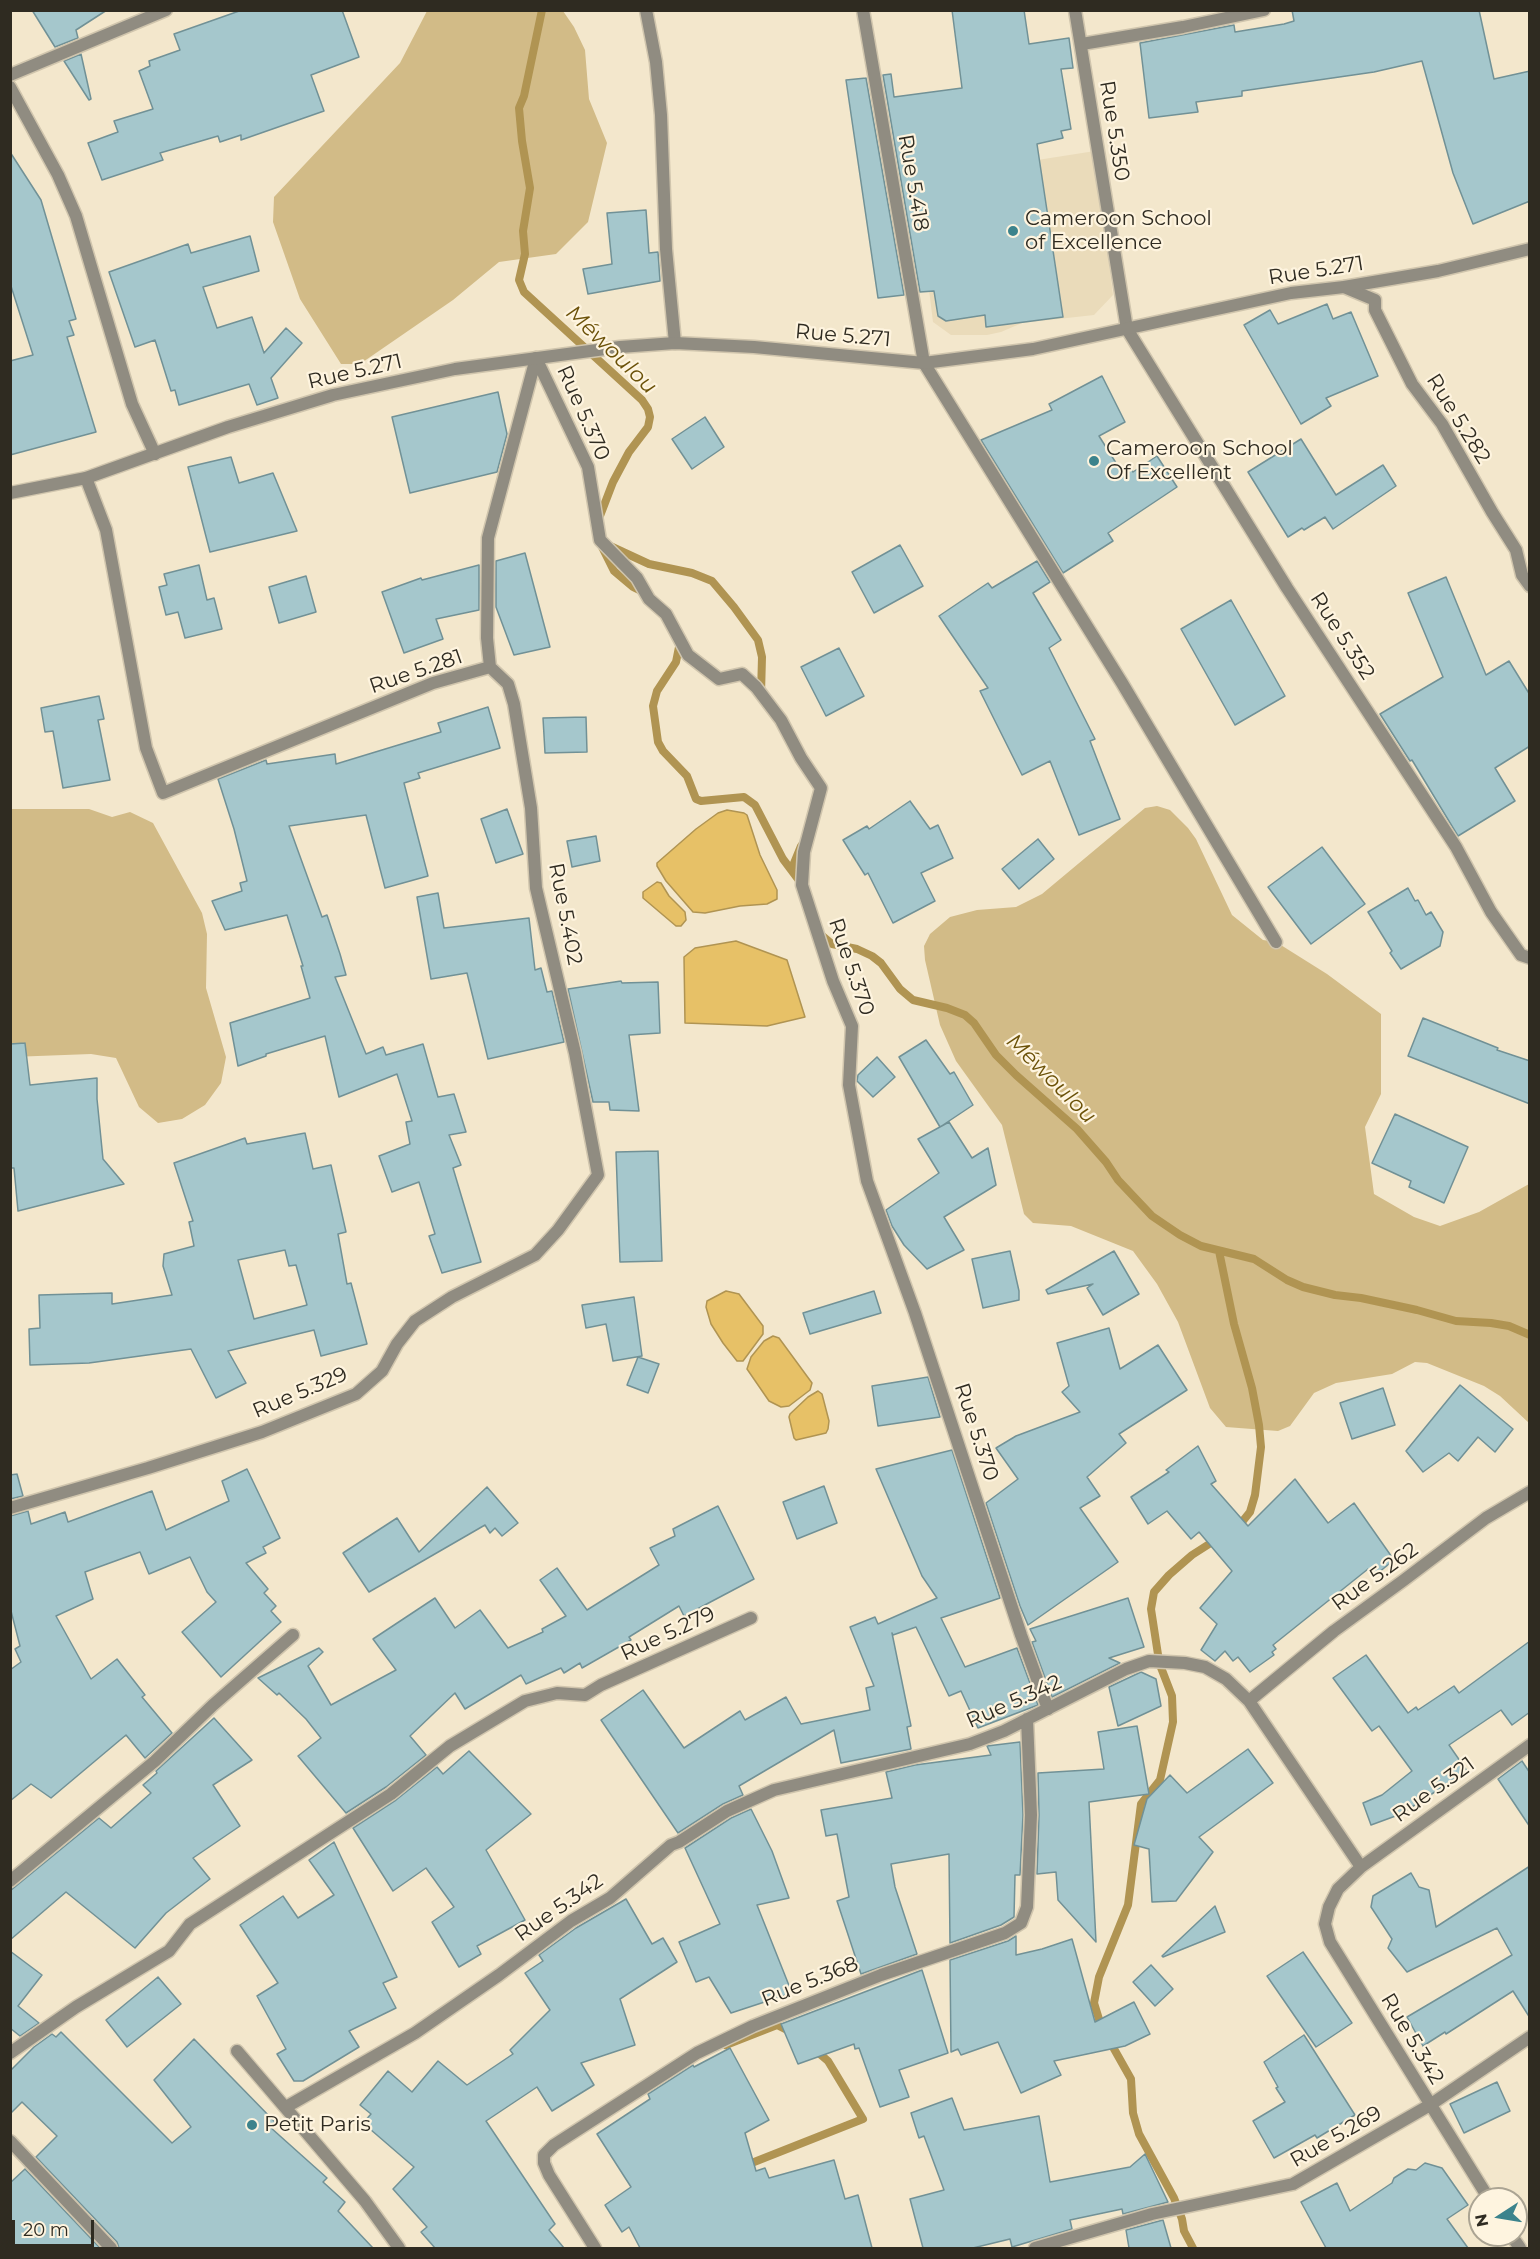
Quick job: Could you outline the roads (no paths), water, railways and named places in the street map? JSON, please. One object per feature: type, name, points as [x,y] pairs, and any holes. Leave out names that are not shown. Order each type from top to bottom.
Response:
[{"type":"street","points":[[10,75],[166,10]]},
{"type":"street","points":[[646,10],[656,62],[661,115],[666,249],[675,343]]},
{"type":"street","name":"Rue 5.418","points":[[863,10],[924,363]]},
{"type":"street","name":"Rue 5.350","points":[[1075,10],[1127,329]]},
{"type":"street","points":[[1082,44],[1183,27],[1264,10]]},
{"type":"street","points":[[10,87],[58,175],[76,216],[132,404],[155,454]]},
{"type":"street","name":"Rue 5.271","points":[[10,493],[86,478],[228,427],[333,395],[455,369],[620,347],[675,343],[754,347],[924,363],[1033,350],[1291,293],[1344,287],[1438,271],[1530,249]]},
{"type":"street","name":"Rue 5.282","points":[[1344,287],[1375,300],[1375,310],[1412,384],[1442,424],[1516,550],[1522,575],[1530,586]]},
{"type":"street","name":"Rue 5.352","points":[[1127,329],[1287,588],[1456,847],[1491,912],[1521,955],[1530,958]]},
{"type":"street","name":"Rue 5.281","points":[[86,478],[106,530],[146,748],[163,793],[433,683],[490,667],[487,638],[488,538],[536,358]]},
{"type":"street","name":"Rue 5.370","points":[[536,358],[588,466],[600,540],[637,578],[649,599],[666,614],[688,655],[719,679],[742,674],[756,687],[781,720],[801,758],[821,788],[804,852],[802,885],[833,981],[852,1026],[849,1085],[867,1181],[935,1369],[1004,1583],[1048,1709]]},
{"type":"street","points":[[924,363],[1122,683],[1276,942]]},
{"type":"street","name":"Rue 5.402","points":[[490,667],[508,684],[514,705],[531,808],[536,888],[575,1053],[598,1175]]},
{"type":"street","name":"Rue 5.329","points":[[10,1508],[250,1436],[356,1395],[382,1371],[397,1344],[415,1321],[452,1297],[535,1255],[558,1230],[598,1175]]},
{"type":"street","name":"Rue 5.262","points":[[1249,1701],[1334,1630],[1486,1518],[1530,1492]]},
{"type":"street","name":"Rue 5.279","points":[[10,2053],[76,2007],[169,1950],[190,1923],[391,1794],[450,1746],[525,1701],[557,1693],[585,1695],[601,1685],[751,1618]]},
{"type":"street","points":[[10,1881],[155,1761],[293,1635]]},
{"type":"street","name":"Rue 5.342","points":[[286,2107],[415,2032],[500,1975],[571,1921],[610,1898],[671,1845],[728,1811],[774,1790],[970,1744],[1048,1709],[1126,1669],[1149,1661],[1185,1663],[1205,1667],[1226,1679],[1249,1701],[1361,1867],[1338,1889],[1329,1907],[1325,1924],[1330,1942],[1481,2187]]},
{"type":"street","name":"Rue 5.368","points":[[595,2248],[549,2175],[544,2163],[544,2155],[554,2145],[697,2053],[753,2026],[881,1975],[1005,1932],[1021,1923],[1027,1907],[1031,1815],[1027,1719]]},
{"type":"street","name":"Rue 5.321","points":[[1361,1867],[1530,1745]]},
{"type":"street","name":"Rue 5.269","points":[[1035,2248],[1152,2214],[1293,2184],[1430,2105],[1530,2037]]},
{"type":"street","points":[[237,2051],[365,2201],[399,2248]]},
{"type":"street","points":[[10,2141],[111,2248]]},
{"type":"waterway","name":"Méwoulou","points":[[542,10],[524,96],[519,108],[530,188],[523,231],[525,254],[519,280],[524,292],[642,400],[650,417],[648,427],[629,452],[613,482],[598,521]]},
{"type":"waterway","name":"Méwoulou","points":[[601,545],[614,571],[633,587],[645,593]]},
{"type":"waterway","points":[[608,545],[649,564],[692,573],[712,581],[758,640],[762,657],[761,694]]},
{"type":"waterway","name":"Méwoulou","points":[[680,642],[676,662],[657,691],[653,706],[658,742],[663,751],[687,776],[696,799],[701,801],[744,797],[755,805],[783,859],[804,887]]},
{"type":"waterway","points":[[792,868],[801,846]]},
{"type":"waterway","name":"Méwoulou","points":[[819,933],[832,944],[857,949],[872,956],[881,963],[900,989],[913,1000],[965,1015],[974,1023],[996,1055],[1077,1129],[1106,1162],[1118,1180],[1152,1216],[1180,1235],[1201,1246],[1254,1259],[1287,1280],[1303,1287],[1417,1310],[1456,1321],[1509,1326],[1530,1335]]},
{"type":"waterway","points":[[1219,1251],[1234,1324],[1252,1388],[1261,1447],[1255,1495],[1250,1512],[1235,1527]]},
{"type":"waterway","points":[[1159,1661],[1151,1609],[1154,1592],[1192,1555],[1217,1539]]},
{"type":"waterway","points":[[1102,2029],[1094,2003],[1099,1977],[1128,1905],[1141,1804],[1160,1780],[1173,1722],[1172,1696],[1160,1665]]},
{"type":"waterway","points":[[726,2045],[777,2025],[791,2032]]},
{"type":"waterway","points":[[1109,2040],[1131,2079],[1133,2113],[1139,2134],[1174,2198],[1184,2231],[1193,2248]]},
{"type":"waterway","points":[[744,2166],[863,2119],[828,2061],[814,2049]]},
{"type":"place","name":"Cameroon School of Excellence","points":[[1013,231]]},
{"type":"place","name":"Cameroon School Of Excellent","points":[[1094,461]]},
{"type":"place","name":"Petit Paris","points":[[252,2125]]}]
